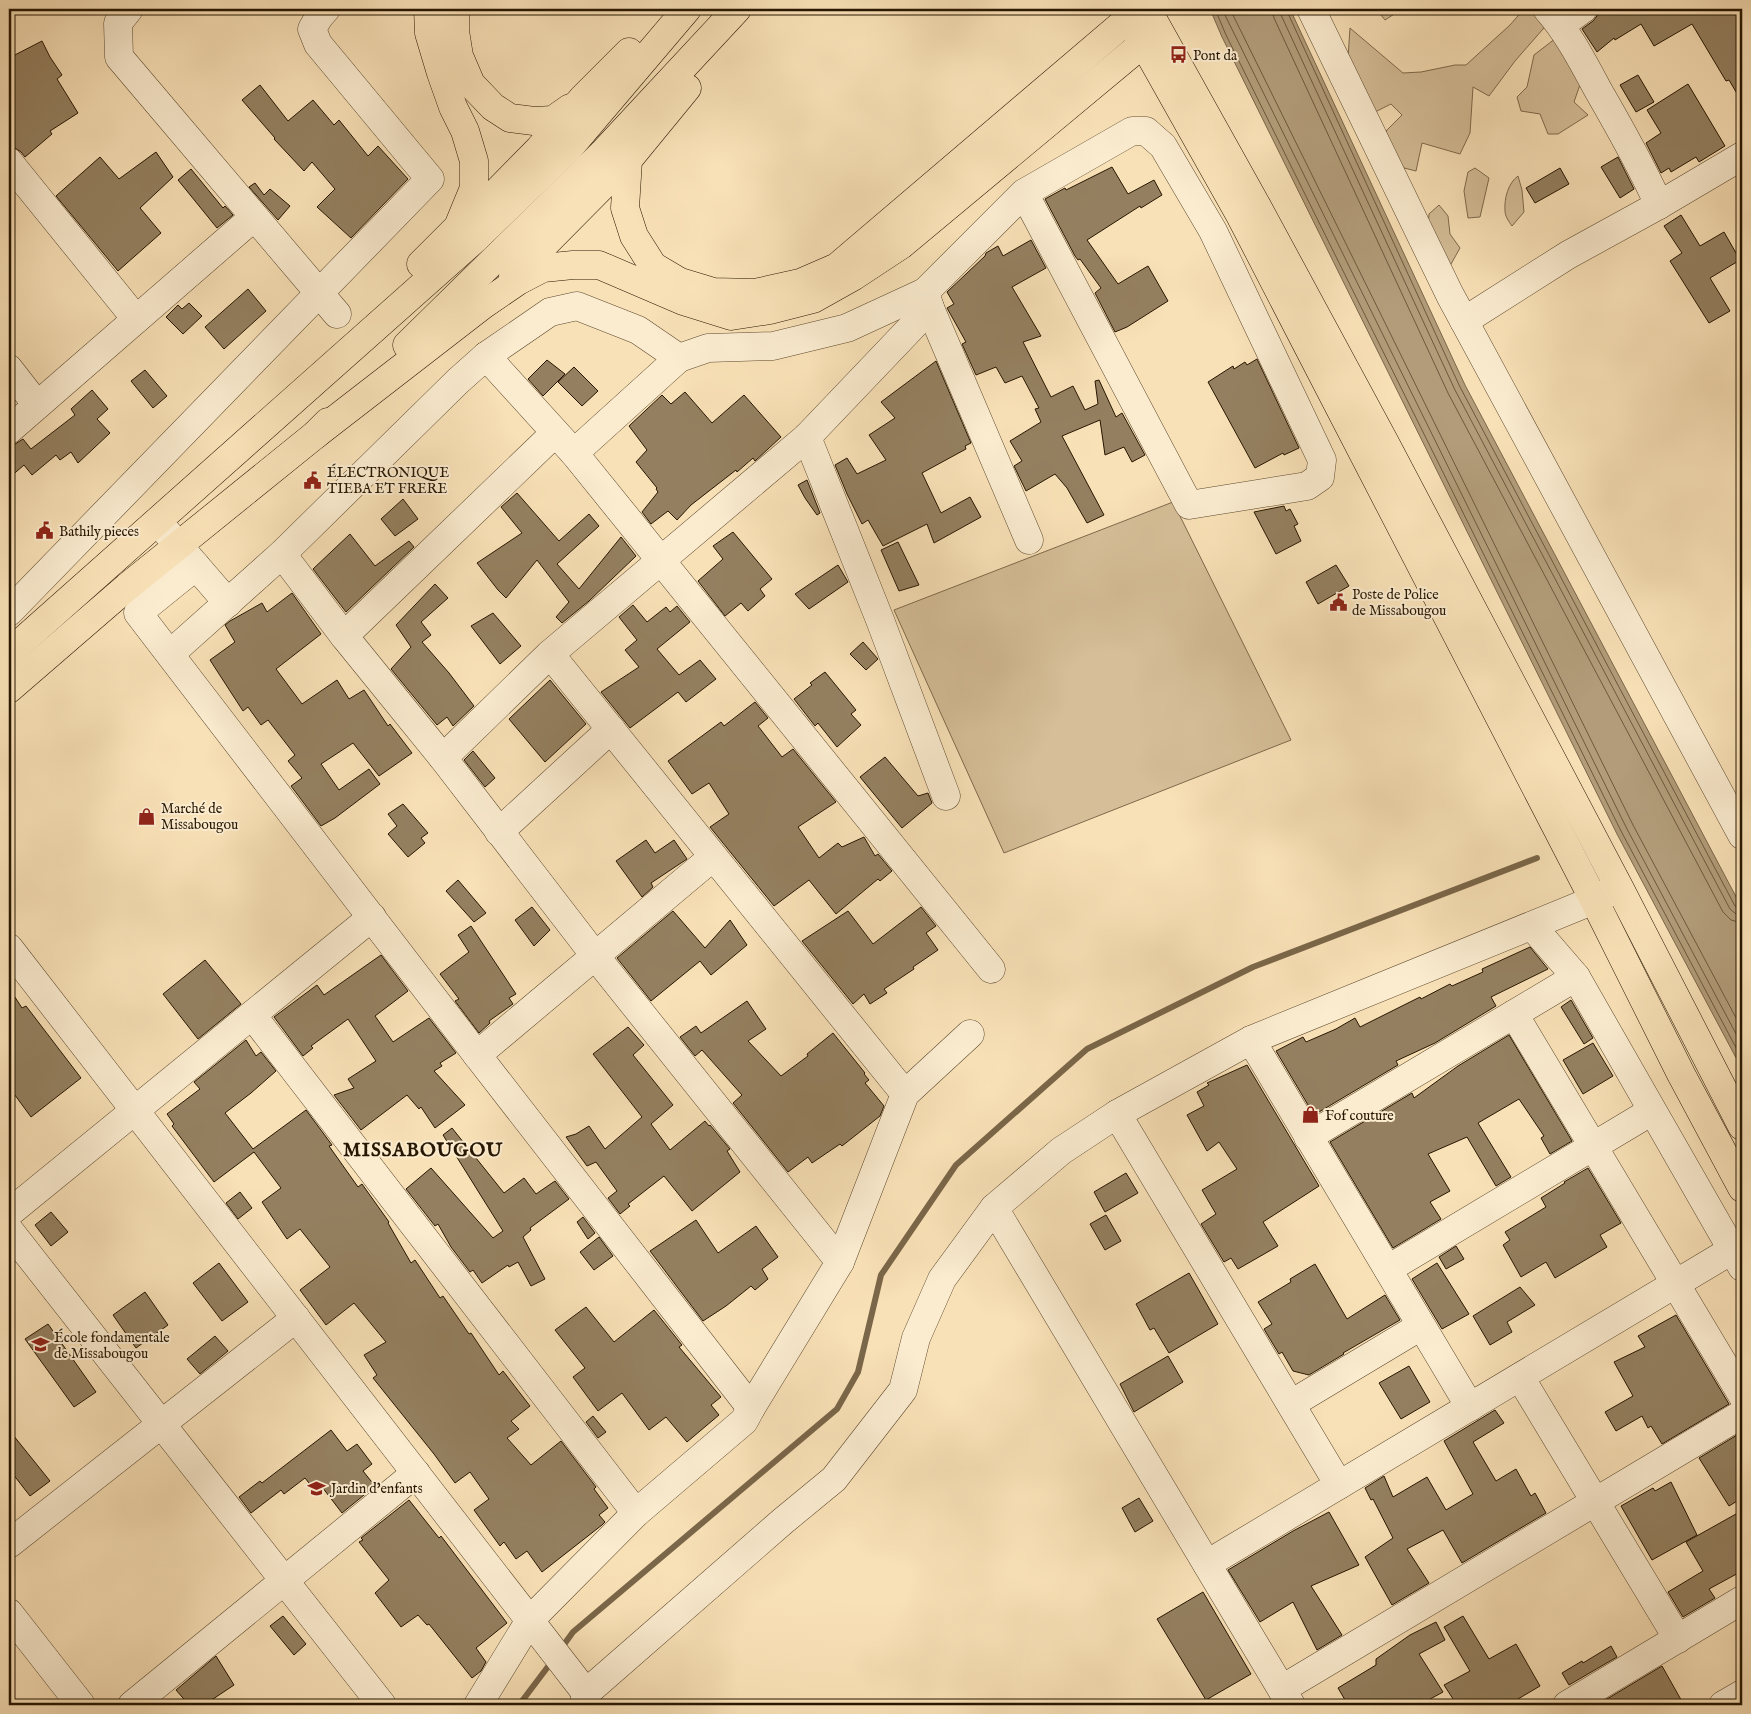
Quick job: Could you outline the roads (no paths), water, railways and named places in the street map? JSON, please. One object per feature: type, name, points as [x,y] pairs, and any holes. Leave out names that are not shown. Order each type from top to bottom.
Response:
[{"type":"main road","points":[[428,9],[429,33],[438,65],[453,107],[465,131],[474,161],[474,188],[459,226]]},
{"type":"main road","points":[[455,9],[455,31],[459,56],[471,84],[494,107],[510,118],[534,121],[553,120],[583,98]]},
{"type":"main road","points":[[371,330],[384,308],[400,288],[459,226],[491,198],[539,149],[583,98],[673,9]]},
{"type":"main road","points":[[18,645],[476,238],[569,148],[687,9]]},
{"type":"main road","points":[[483,305],[628,160],[721,47],[739,9]]},
{"type":"main road","points":[[9,689],[127,587],[188,556],[315,435],[603,153],[739,9]]},
{"type":"main road","points":[[628,160],[625,208],[634,236],[654,266],[680,282],[713,292],[755,294],[800,283],[838,267],[1141,20]]},
{"type":"main road","points":[[1141,20],[1250,213],[1385,443],[1619,887],[1742,1126]]},
{"type":"main road","points":[[315,435],[483,305],[518,281],[543,268],[599,265],[683,301],[731,316],[770,310],[813,299],[854,276],[900,245],[1141,20]]},
{"type":"main road","points":[[1250,213],[1681,1074],[1742,1188]]},
{"type":"street","points":[[129,9],[118,23],[120,57],[337,314]]},
{"type":"street","points":[[18,645],[9,613],[430,179],[318,44],[312,30],[326,9]]},
{"type":"street","points":[[1311,9],[1464,321],[1742,835]]},
{"type":"street","points":[[1583,9],[1554,17],[1639,161],[1659,205]]},
{"type":"street","points":[[443,758],[550,654],[808,437],[927,300],[1024,193],[1132,131],[1146,131],[1163,146],[1214,231],[1322,460],[1320,477],[1307,486],[1189,505],[1024,193]]},
{"type":"street","points":[[1464,321],[1568,255],[1659,205],[1742,156]]},
{"type":"street","points":[[9,162],[136,319]]},
{"type":"street","points":[[1214,231],[1250,213]]},
{"type":"street","points":[[9,430],[254,217]]},
{"type":"street","points":[[574,453],[679,358],[708,348],[773,346],[847,328],[927,300]]},
{"type":"street","points":[[927,300],[1030,540]]},
{"type":"street","points":[[170,654],[282,554],[458,381],[486,356],[550,312],[577,306],[638,330],[679,358]]},
{"type":"street","points":[[486,356],[574,453],[991,969]]},
{"type":"street","points":[[9,368],[37,406]]},
{"type":"street","points":[[344,636],[555,433]]},
{"type":"street","points":[[808,437],[880,620],[946,796]]},
{"type":"street","points":[[158,522],[228,603]]},
{"type":"street","points":[[282,554],[344,636],[443,758],[596,957],[840,1262]]},
{"type":"street","points":[[188,556],[138,613],[750,1408]]},
{"type":"street","points":[[550,654],[905,1094]]},
{"type":"street","points":[[499,832],[611,729]]},
{"type":"street","points":[[477,1055],[713,857]]},
{"type":"street","points":[[9,948],[567,1668],[585,1699],[783,1521],[834,1479],[903,1390],[916,1338],[942,1279],[994,1208],[1061,1151],[1118,1114],[1251,1040],[1532,926],[1594,900],[1619,887]]},
{"type":"street","points":[[9,1213],[372,917]]},
{"type":"street","points":[[1207,1564],[1676,1284],[1737,1258],[1576,977],[1532,926]]},
{"type":"street","points":[[1308,1137],[1576,977]]},
{"type":"street","points":[[1514,1014],[1742,1395]]},
{"type":"street","points":[[252,1015],[636,1514]]},
{"type":"street","points":[[478,1705],[536,1628],[636,1514],[744,1421],[750,1408],[840,1262],[905,1094],[970,1034]]},
{"type":"street","points":[[1251,1040],[1470,1407]]},
{"type":"street","points":[[1388,1269],[1652,1111]]},
{"type":"street","points":[[1118,1114],[1340,1485]]},
{"type":"street","points":[[994,1208],[1286,1697],[1595,1502],[1742,1414]]},
{"type":"street","points":[[9,1230],[382,1705]]},
{"type":"street","points":[[9,1544],[296,1318]]},
{"type":"street","points":[[1291,1404],[1421,1326]]},
{"type":"street","points":[[1520,1377],[1678,1638]]},
{"type":"street","points":[[141,1702],[284,1580],[416,1473]]},
{"type":"street","points":[[1567,1705],[1742,1600]]},
{"type":"street","points":[[9,1613],[81,1705]]},
{"type":"street","points":[[1723,1705],[1742,1694]]},
{"type":"water","points":[[1210,9],[1290,9],[1465,385],[1742,908],[1742,1069],[1617,834],[1222,37]]},
{"type":"waterway","points":[[560,1650],[573,1632],[837,1409],[858,1372],[881,1275],[956,1165],[1087,1049],[1253,967],[1537,858]]},
{"type":"waterway","points":[[519,1705],[553,1660]]},
{"type":"place","name":"Pont da","points":[[1179,55]]},
{"type":"place","name":"ÉLECTRONIQUE TIEBA ET FRERE","points":[[313,480]]},
{"type":"place","name":"Bathily pieces","points":[[45,531]]},
{"type":"place","name":"Poste de Police de Missabougou","points":[[1338,602]]},
{"type":"place","name":"Marché de Missabougou","points":[[147,816]]},
{"type":"place","name":"Fof couture","points":[[1311,1115]]},
{"type":"place","name":"École fondamentale de Missabougou","points":[[40,1345]]},
{"type":"place","name":"Jardin d'enfants","points":[[317,1488]]},
{"type":"district","name":"MISSABOUGOU","points":[[423,1149]]}]
